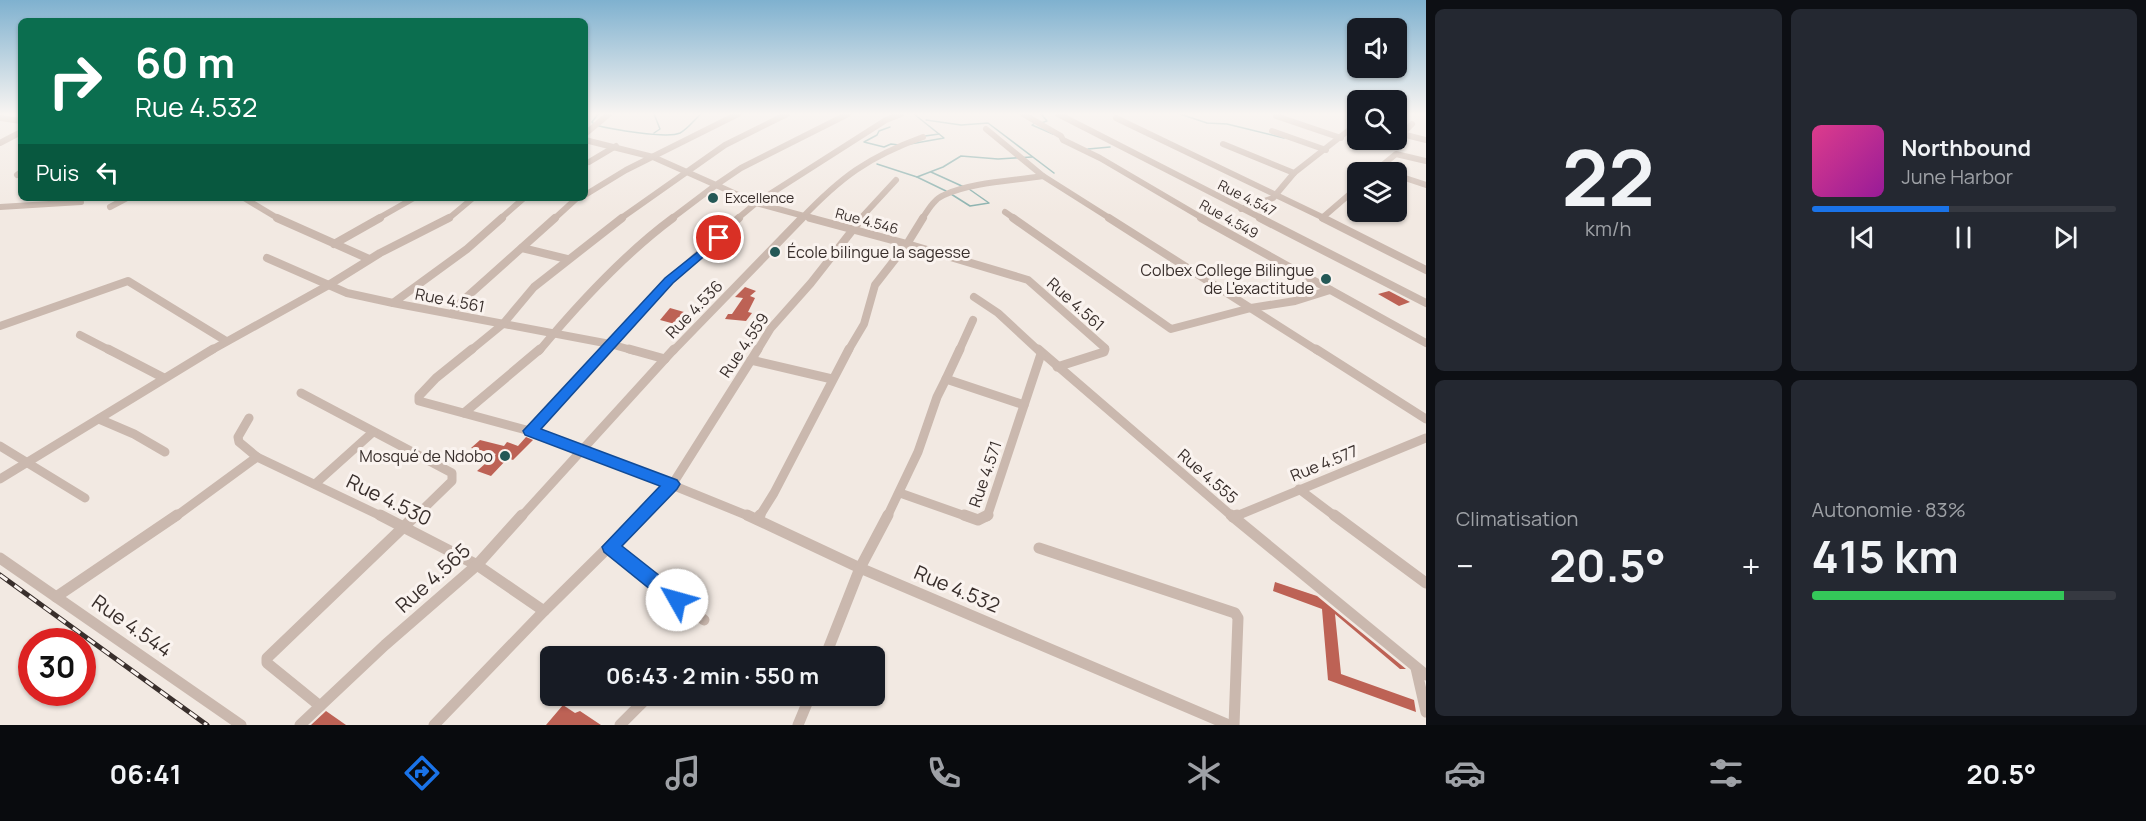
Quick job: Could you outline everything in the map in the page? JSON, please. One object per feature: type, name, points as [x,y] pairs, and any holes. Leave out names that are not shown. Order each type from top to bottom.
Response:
[{"type":"street","points":[[589,162],[614,148]]},
{"type":"street","name":"Rue 4.546","points":[[624,148],[653,156],[756,203],[907,244],[930,206],[943,195],[951,191],[1043,176]]},
{"type":"street","points":[[588,193],[670,148]]},
{"type":"street","points":[[502,324],[534,287],[567,259],[647,198],[722,148]]},
{"type":"street","points":[[465,412],[535,354],[553,332],[646,238],[741,168],[781,148]]},
{"type":"street","points":[[530,431],[682,267],[710,246],[725,229],[756,203],[844,148]]},
{"type":"street","name":"Rue 4.536","points":[[581,450],[665,359],[830,189],[866,163],[895,148]]},
{"type":"street","points":[[1009,148],[1043,176],[1426,419]]},
{"type":"street","name":"Rue 4.549","points":[[1079,148],[1426,343]]},
{"type":"street","name":"Rue 4.547","points":[[1123,148],[1426,303]]},
{"type":"street","points":[[1177,148],[1365,238],[1426,270]]},
{"type":"street","points":[[1232,148],[1294,173]]},
{"type":"street","points":[[1320,148],[1326,150]]},
{"type":"street","points":[[1241,209],[1275,196],[1294,173],[1329,148]]},
{"type":"street","points":[[1387,162],[1398,153],[1426,161]]},
{"type":"street","points":[[1407,179],[1426,185]]},
{"type":"street","name":"Rue 4.559","points":[[672,484],[771,328],[810,283],[851,229],[896,180]]},
{"type":"street","points":[[1322,218],[1347,196]]},
{"type":"street","points":[[110,207],[121,201]]},
{"type":"street","points":[[249,201],[281,220],[369,259]]},
{"type":"street","points":[[334,244],[409,201]]},
{"type":"street","points":[[0,479],[226,341],[327,286],[369,259],[444,222],[469,201]]},
{"type":"street","name":"Rue 4.561","points":[[393,303],[467,249],[521,201]]},
{"type":"street","points":[[452,314],[460,303],[574,201]]},
{"type":"street","points":[[0,207],[81,202]]},
{"type":"street","points":[[1005,212],[1171,329],[1251,308],[1295,301],[1330,290]]},
{"type":"street","points":[[757,519],[774,493],[832,379],[864,324],[872,303],[875,285],[907,244]]},
{"type":"street","name":"Rue 4.561","points":[[907,244],[1028,280],[1105,348],[1104,352],[1057,367]]},
{"type":"street","points":[[522,248],[567,259]]},
{"type":"street","points":[[267,258],[327,286],[393,303]]},
{"type":"street","points":[[0,326],[128,281],[141,286],[226,341]]},
{"type":"street","name":"Rue 4.555","points":[[974,297],[998,313],[1041,354],[1233,517],[1421,671]]},
{"type":"street","name":"Rue 4.561","points":[[393,303],[553,332],[665,359]]},
{"type":"street","points":[[829,646],[860,568],[900,493],[918,452],[936,397],[973,320]]},
{"type":"street","name":"Rue 4.532","points":[[502,324],[436,378],[419,396],[419,401],[530,431],[672,484],[757,519],[860,568],[1231,725]]},
{"type":"street","points":[[81,335],[164,378]]},
{"type":"street","name":"Rue 4.571","points":[[900,493],[978,520],[988,516],[1041,354]]},
{"type":"street","points":[[751,360],[832,379]]},
{"type":"street","points":[[946,379],[1024,405]]},
{"type":"street","points":[[301,393],[373,432],[410,448],[452,473],[452,481],[267,658],[267,663],[320,706]]},
{"type":"street","name":"Rue 4.530","points":[[249,418],[241,431],[239,442],[257,457],[403,526],[477,565],[544,611]]},
{"type":"street","points":[[99,419],[134,434],[165,452]]},
{"type":"street","points":[[315,484],[373,432]]},
{"type":"street","name":"Rue 4.577","points":[[1233,517],[1426,438]]},
{"type":"street","points":[[0,446],[85,498]]},
{"type":"street","name":"Rue 4.565","points":[[300,725],[385,645],[477,565],[581,450]]},
{"type":"street","points":[[56,597],[151,534],[257,457]]},
{"type":"street","points":[[435,725],[544,611],[672,484]]},
{"type":"street","points":[[1299,489],[1426,582]]},
{"type":"street","points":[[610,547],[704,620]]},
{"type":"street","points":[[1039,548],[1235,613],[1238,618],[1231,725]]},
{"type":"street","name":"Rue 4.544","points":[[0,558],[241,725]]},
{"type":"street","points":[[1421,671],[1426,712]]},
{"type":"street","points":[[620,725],[639,706]]},
{"type":"street","points":[[798,725],[806,706]]},
{"type":"building","points":[[745,287],[756,291],[750,296],[755,298],[748,312],[752,313],[746,321],[725,319],[728,314],[732,314],[743,298],[735,297]]},
{"type":"building","points":[[1389,291],[1410,302],[1399,306],[1378,294]]},
{"type":"building","points":[[670,308],[684,312],[675,324],[660,320]]},
{"type":"building","name":"Mosqué de Ndobo","points":[[526,437],[533,440],[513,460],[508,458],[491,476],[477,471],[496,454],[471,448],[480,440],[504,446],[507,442],[518,446]]},
{"type":"building","points":[[1275,582],[1317,596],[1406,669],[1400,669],[1335,614],[1341,674],[1414,700],[1416,712],[1328,680],[1322,609],[1273,591]]},
{"type":"building","points":[[564,706],[575,713],[580,711],[601,725],[546,725]]},
{"type":"building","points":[[326,711],[346,725],[311,725]]},
{"type":"waterway","points":[[1021,148],[1054,173]]},
{"type":"waterway","points":[[1088,149],[1101,148]]},
{"type":"waterway","points":[[917,177],[943,167],[961,156],[998,159],[1032,157]]},
{"type":"waterway","points":[[877,164],[917,177]]},
{"type":"waterway","points":[[931,172],[964,187]]},
{"type":"waterway","points":[[917,177],[946,191]]},
{"type":"waterway","points":[[951,194],[970,206],[989,203],[969,189]]},
{"type":"railway","points":[[0,575],[207,725]]},
{"type":"place","name":"Excellence","points":[[713,198]]},
{"type":"place","name":"École bilingue la sagesse","points":[[775,252]]},
{"type":"place","name":"Colbex College Bilingue de L'exactitude","points":[[1326,279]]},
{"type":"place","name":"Mosqué de Ndobo","points":[[505,456]]},
{"type":"route","points":[[677,600],[610,547],[672,484],[530,431],[576,384],[669,280],[719,238]]}]
